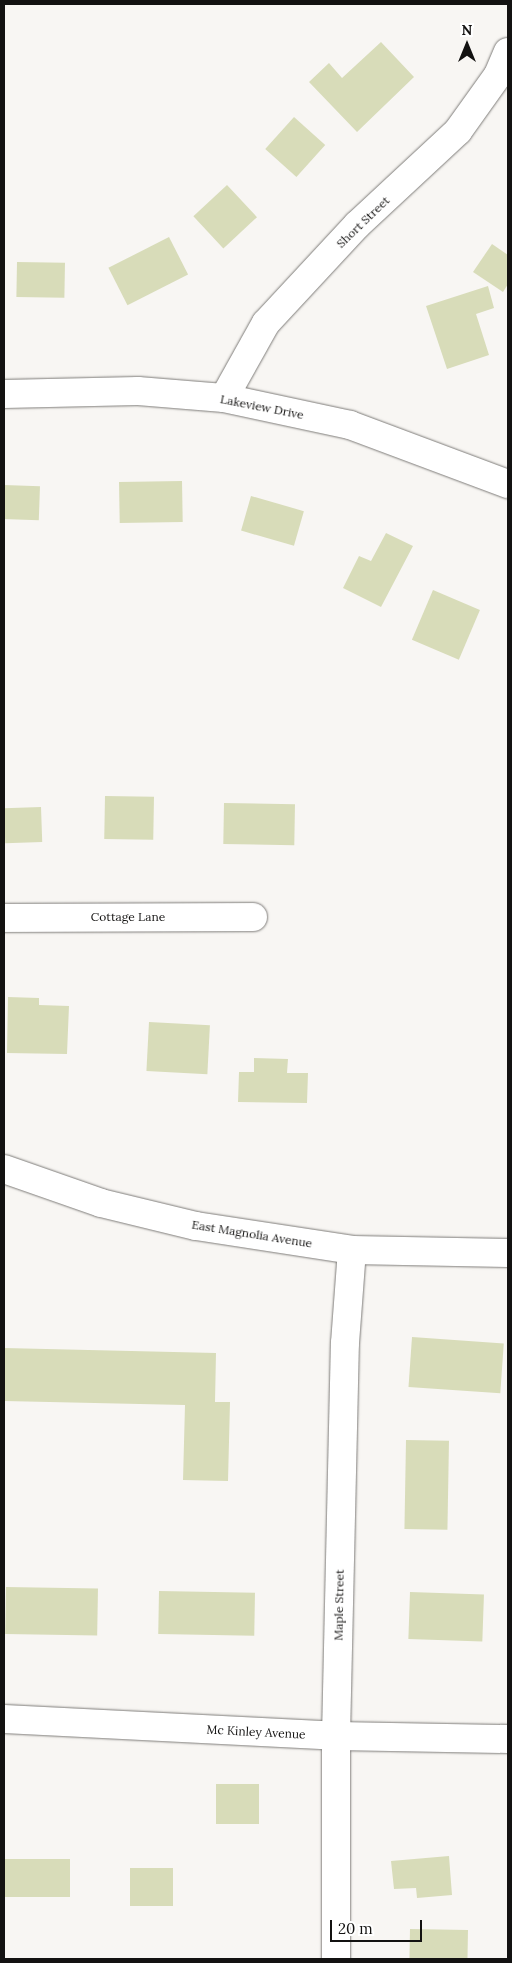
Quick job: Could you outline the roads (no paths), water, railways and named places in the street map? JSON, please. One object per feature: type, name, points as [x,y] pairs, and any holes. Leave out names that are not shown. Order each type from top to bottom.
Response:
[{"type":"street","name":"Short Street","points":[[224,398],[266,323],[357,225],[458,131],[498,74],[508,52]]},
{"type":"street","name":"Lakeview Drive","points":[[4,394],[138,391],[224,398],[350,425],[508,484]]},
{"type":"street","name":"Cottage Lane","points":[[4,918],[253,917]]},
{"type":"street","name":"East Magnolia Avenue","points":[[4,1169],[101,1203],[196,1226],[352,1250],[508,1253]]},
{"type":"street","name":"Maple Street","points":[[336,1959],[336,1736],[345,1343],[352,1250]]},
{"type":"street","name":"Mc Kinley Avenue","points":[[4,1719],[336,1736],[508,1739]]}]
